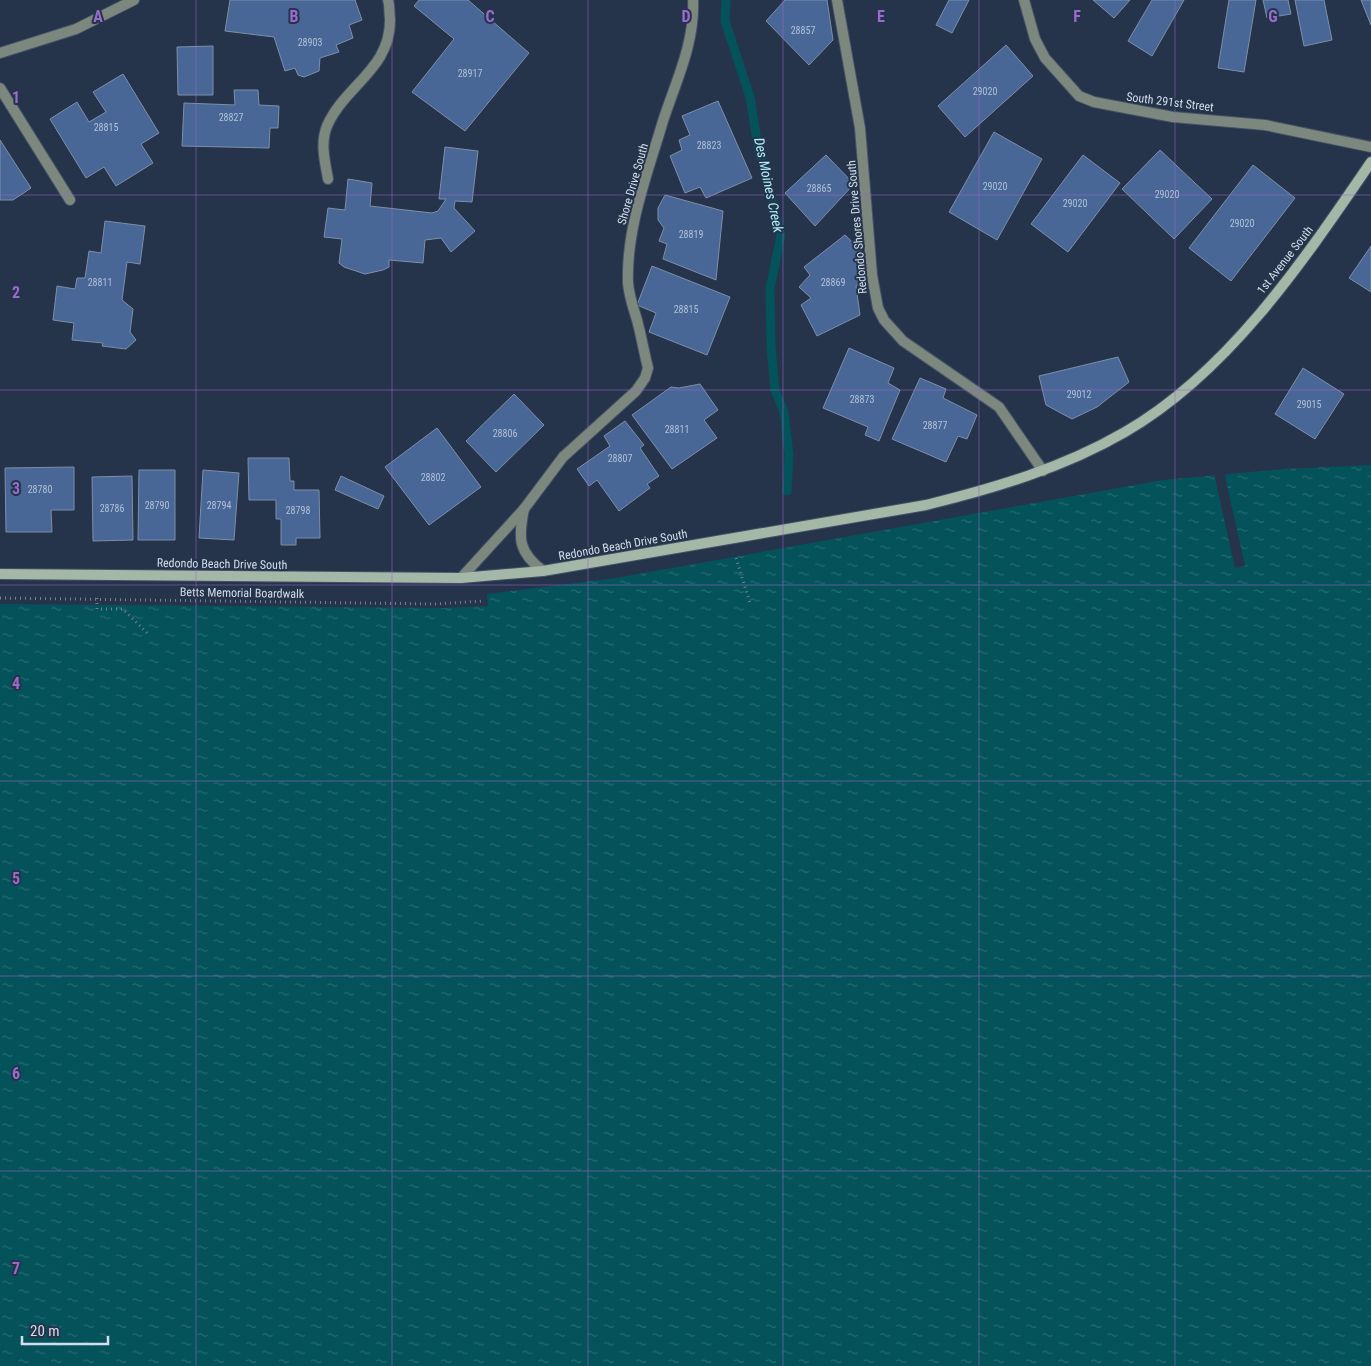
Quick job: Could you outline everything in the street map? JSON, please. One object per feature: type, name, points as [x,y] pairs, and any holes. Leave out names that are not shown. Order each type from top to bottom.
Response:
[{"type":"street","points":[[0,53],[76,29],[134,0]]},
{"type":"street","points":[[328,179],[323,149],[327,126],[340,106],[377,64],[390,36],[388,0]]},
{"type":"street","name":"Shore Drive South","points":[[461,578],[524,509],[564,457],[636,391],[645,378],[648,368],[631,303],[628,282],[630,243],[638,206],[685,57],[692,22],[693,0]]},
{"type":"street","name":"Redondo Shores Drive South","points":[[838,0],[860,128],[872,275],[878,308],[884,320],[903,341],[982,393],[999,407],[1043,471]]},
{"type":"street","name":"South 291st Street","points":[[1024,0],[1035,39],[1045,58],[1079,96],[1094,102],[1174,117],[1266,125],[1371,147]]},
{"type":"street","points":[[0,88],[70,200]]},
{"type":"street","name":"1st Avenue South","points":[[1211,366],[1256,317],[1316,242],[1371,162]]},
{"type":"street","name":"Redondo Beach Drive South","points":[[0,574],[461,578],[543,572],[926,504],[979,492],[1043,471],[1126,432],[1177,397],[1211,366]]},
{"type":"street","name":"Shore Drive South","points":[[524,509],[519,535],[522,546],[530,562],[543,572]]},
{"type":"path","points":[[736,558],[750,603]]},
{"type":"path","points":[[97,590],[97,609],[123,609],[149,635]]},
{"type":"path","name":"Betts Memorial Boardwalk","points":[[0,598],[434,604],[484,601]]},
{"type":"water","points":[[1371,465],[1371,1366],[0,1366],[0,604],[443,608],[488,606],[487,594],[616,578],[1163,480],[1283,469]]},
{"type":"pier","points":[[1224,472],[1245,566],[1235,568],[1214,473]]},
{"type":"building","points":[[230,0],[355,0],[362,20],[349,25],[353,38],[336,45],[339,52],[320,58],[319,71],[304,77],[298,75],[295,68],[285,71],[274,37],[225,31]]},
{"type":"building","points":[[419,0],[468,0],[529,53],[465,131],[412,92],[454,39],[414,6]]},
{"type":"building","points":[[785,0],[827,0],[833,40],[809,65],[766,21]]},
{"type":"building","points":[[949,0],[969,0],[952,33],[936,25]]},
{"type":"building","points":[[1093,0],[1130,0],[1114,18]]},
{"type":"building","points":[[1152,0],[1184,0],[1152,56],[1128,41]]},
{"type":"building","points":[[1229,0],[1256,0],[1244,72],[1218,68]]},
{"type":"building","points":[[1263,0],[1288,0],[1291,14],[1267,18]]},
{"type":"building","points":[[1295,0],[1324,0],[1332,40],[1304,46]]},
{"type":"building","points":[[1361,0],[1371,0],[1371,25]]},
{"type":"building","points":[[1006,45],[1033,76],[965,137],[938,106]]},
{"type":"building","points":[[213,46],[213,95],[178,95],[177,47]]},
{"type":"building","points":[[123,74],[159,133],[141,144],[153,163],[116,186],[104,167],[86,178],[50,119],[77,102],[89,122],[106,112],[93,92]]},
{"type":"building","points":[[234,90],[258,90],[259,105],[279,106],[278,128],[270,128],[269,148],[182,146],[184,103],[235,105]]},
{"type":"building","points":[[718,101],[752,178],[706,198],[700,187],[685,193],[670,156],[682,150],[679,140],[690,135],[682,116]]},
{"type":"building","points":[[994,132],[1042,159],[997,240],[949,212]]},
{"type":"building","points":[[0,140],[31,188],[13,200],[0,200]]},
{"type":"building","points":[[445,147],[478,151],[472,202],[455,201],[454,208],[475,231],[451,252],[441,238],[425,240],[423,263],[389,260],[389,267],[365,274],[344,267],[339,263],[342,239],[324,237],[328,208],[345,210],[348,179],[372,183],[370,206],[432,213],[438,211],[446,199],[439,199]]},
{"type":"building","points":[[1160,150],[1212,199],[1174,239],[1122,189]]},
{"type":"building","points":[[826,155],[854,184],[815,226],[785,193]]},
{"type":"building","points":[[1083,155],[1120,183],[1068,252],[1031,224]]},
{"type":"building","points":[[1253,165],[1295,198],[1231,281],[1189,248]]},
{"type":"building","points":[[665,195],[723,211],[716,280],[663,259],[667,244],[659,241],[664,228],[658,220],[658,208]]},
{"type":"building","points":[[105,221],[145,226],[140,264],[127,262],[122,300],[133,309],[130,332],[136,340],[126,349],[102,346],[103,343],[72,340],[74,323],[53,320],[57,286],[75,289],[77,278],[85,278],[89,251],[101,253]]},
{"type":"building","points":[[845,235],[864,253],[868,278],[856,286],[860,315],[817,336],[801,305],[811,298],[799,287],[810,275],[804,267]]},
{"type":"building","points":[[1371,246],[1371,292],[1349,278]]},
{"type":"building","points":[[652,266],[730,297],[707,355],[649,332],[656,313],[637,305]]},
{"type":"building","points":[[849,348],[894,368],[888,383],[900,390],[879,441],[865,435],[868,427],[823,408]]},
{"type":"building","points":[[1118,357],[1129,382],[1097,407],[1072,419],[1046,405],[1039,376]]},
{"type":"building","points":[[1303,368],[1344,394],[1315,439],[1275,414]]},
{"type":"building","points":[[920,378],[946,389],[943,398],[977,415],[967,439],[958,436],[946,462],[892,439]]},
{"type":"building","points":[[700,384],[718,410],[704,420],[717,438],[672,469],[632,415],[671,387],[679,388]]},
{"type":"building","points":[[514,394],[544,425],[496,472],[466,441]]},
{"type":"building","points":[[625,421],[644,445],[640,448],[659,476],[647,484],[650,488],[619,511],[597,480],[589,486],[577,469],[610,446],[604,436]]},
{"type":"building","points":[[437,428],[481,487],[429,525],[385,467]]},
{"type":"building","points":[[248,458],[289,458],[290,481],[294,481],[294,490],[319,490],[320,538],[296,538],[296,545],[281,545],[281,519],[276,519],[276,500],[249,500]]},
{"type":"building","points":[[74,467],[74,510],[51,510],[52,532],[6,532],[5,468]]},
{"type":"building","points":[[139,470],[175,470],[175,540],[138,540]]},
{"type":"building","points":[[203,470],[239,473],[234,540],[199,538]]},
{"type":"building","points":[[132,476],[133,540],[93,541],[92,477]]},
{"type":"building","points":[[341,476],[384,496],[378,509],[335,490]]},
{"type":"waterway","name":"Des Moines Creek","points":[[726,0],[725,21],[750,97],[758,147],[781,235],[770,289],[771,346],[775,390],[784,412],[789,455],[787,491]]}]
